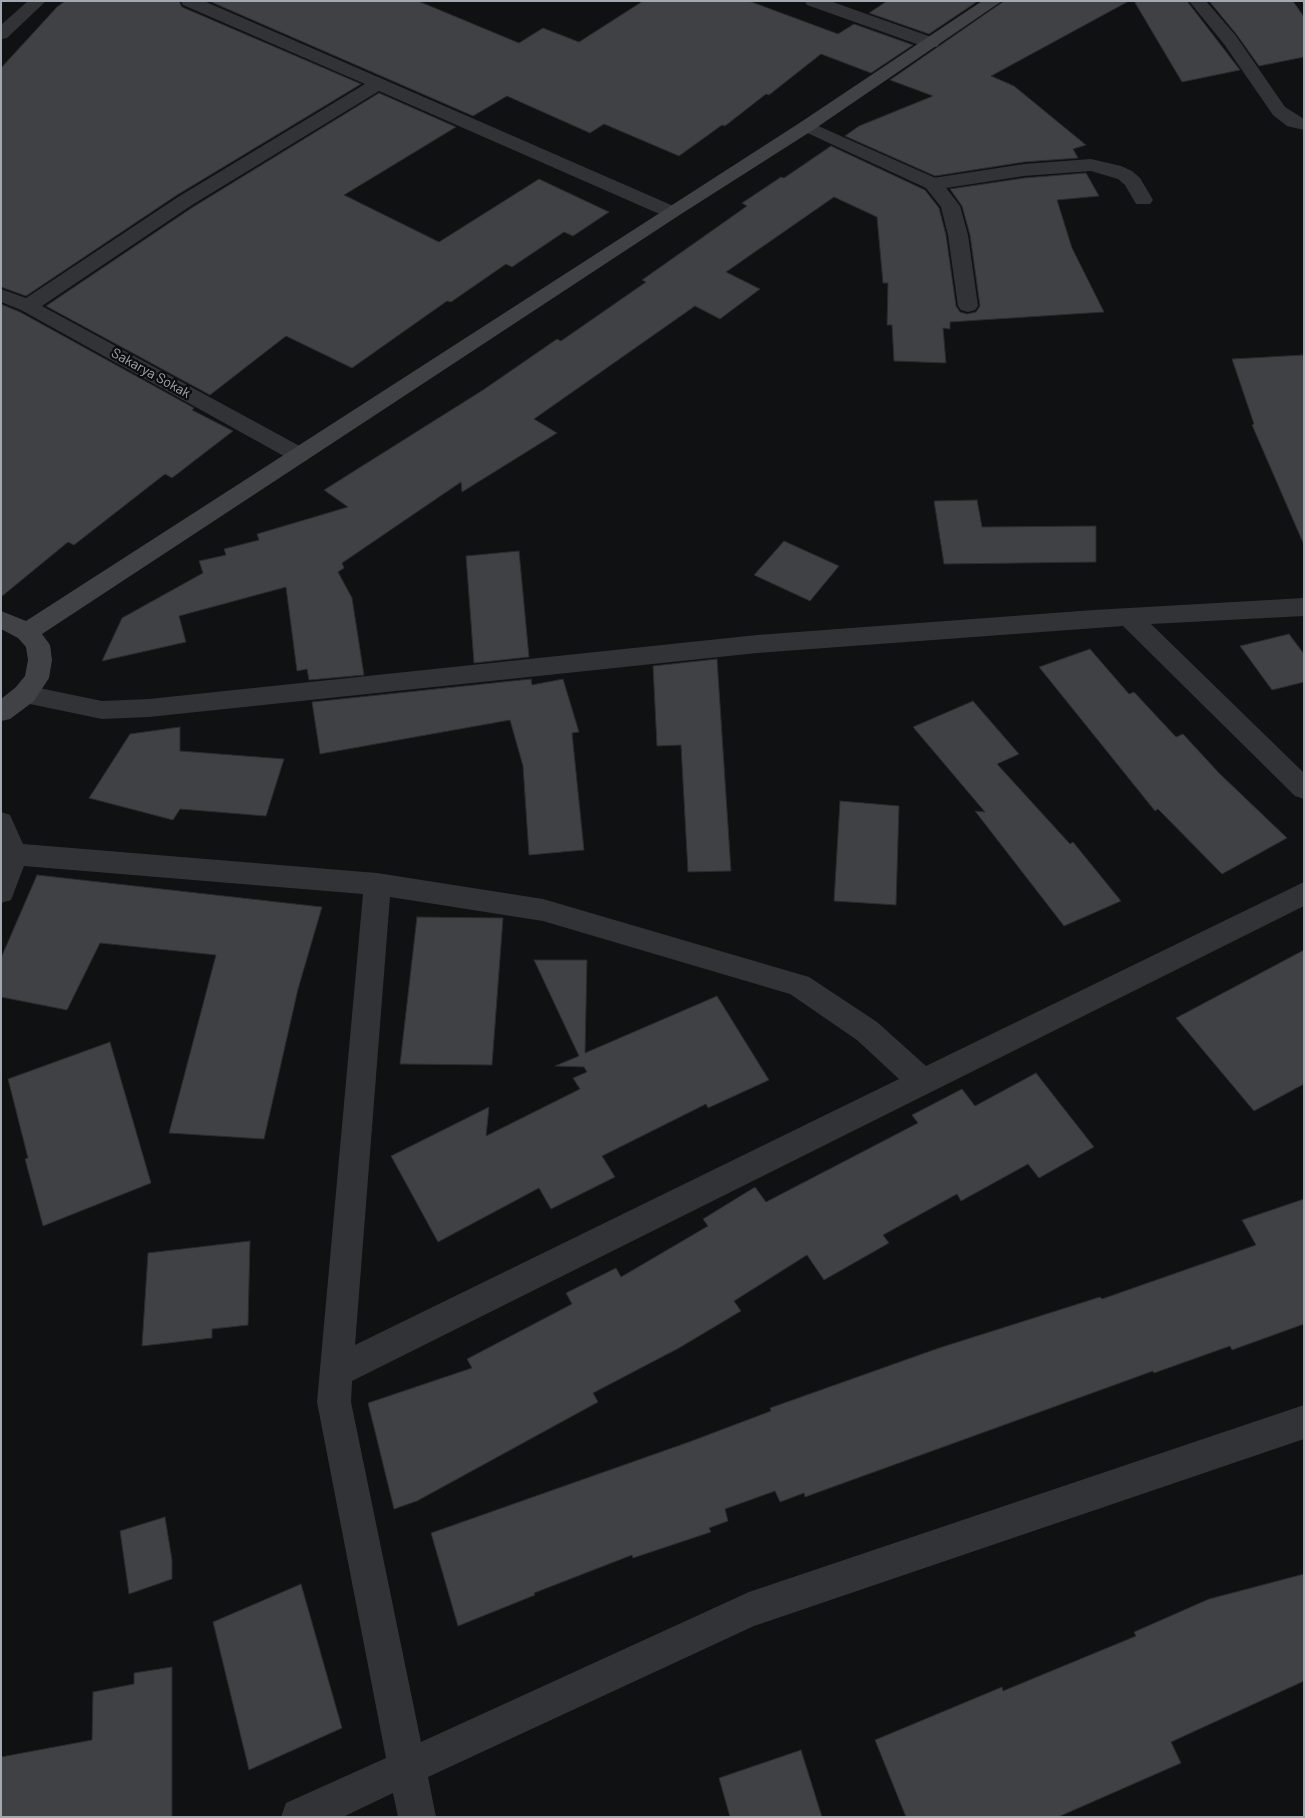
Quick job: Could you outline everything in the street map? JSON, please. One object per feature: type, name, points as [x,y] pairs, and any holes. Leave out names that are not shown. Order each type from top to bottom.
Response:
[{"type":"street","points":[[1,34],[38,1]]},
{"type":"street","points":[[189,1],[671,212]]},
{"type":"street","points":[[813,1],[931,42]]},
{"type":"street","points":[[27,632],[671,212],[807,126],[994,1]]},
{"type":"street","points":[[1197,1],[1230,40],[1279,111],[1293,122],[1304,125]]},
{"type":"street","points":[[28,306],[185,201],[378,84]]},
{"type":"street","points":[[807,126],[934,184],[950,206],[958,235],[968,306]]},
{"type":"street","points":[[934,184],[1024,170],[1091,165],[1114,170],[1125,175],[1133,182],[1143,200]]},
{"type":"street","name":"Sakarya Sokak","points":[[1,295],[28,306],[299,454]]},
{"type":"street","points":[[25,694],[102,710],[149,708],[758,644],[1129,617],[1304,607]]},
{"type":"street","points":[[1129,617],[1304,790]]},
{"type":"street","points":[[1,620],[27,632],[38,644],[40,660],[37,678],[25,694],[1,712]]},
{"type":"street","points":[[1,822],[14,854],[1,892]]},
{"type":"street","points":[[14,854],[377,884],[544,910],[800,985],[867,1030],[921,1080]]},
{"type":"street","points":[[377,884],[334,1402],[409,1767],[417,1817]]},
{"type":"street","points":[[337,1371],[921,1080],[1304,893]]},
{"type":"street","points":[[300,1817],[749,1610],[1304,1422]]},
{"type":"building","points":[[65,1],[179,1],[182,7],[361,84],[177,195],[26,296],[1,287],[1,68],[57,7]]},
{"type":"building","points":[[209,1],[418,1],[519,43],[543,28],[579,42],[643,1],[749,1],[838,34],[854,24],[913,45],[871,73],[821,54],[769,95],[766,94],[725,126],[722,125],[679,156],[604,124],[590,133],[507,96],[473,116]]},
{"type":"building","points":[[887,1],[978,1],[929,34],[869,13]]},
{"type":"building","points":[[1004,1],[1129,1],[991,76],[1014,86],[1086,145],[1073,149],[1078,158],[1024,162],[935,176],[845,136],[859,126],[933,96],[890,80]]},
{"type":"building","points":[[1134,1],[1187,1],[1240,70],[1182,82]]},
{"type":"building","points":[[1209,1],[1293,1],[1304,17],[1304,57],[1259,66]]},
{"type":"building","points":[[379,93],[456,127],[344,195],[439,242],[539,179],[609,212],[573,236],[564,232],[512,267],[506,264],[451,302],[447,301],[352,368],[286,336],[210,395],[46,306],[193,207]]},
{"type":"building","points":[[831,146],[925,190],[939,208],[946,235],[956,306],[960,312],[967,314],[976,312],[980,306],[970,235],[962,206],[950,189],[1024,178],[1086,173],[1099,196],[1057,200],[1072,248],[1104,312],[950,322],[950,329],[943,328],[946,363],[894,361],[892,325],[887,325],[888,283],[883,283],[877,217],[834,197],[726,272],[760,289],[720,319],[695,306],[534,419],[557,433],[462,492],[461,482],[342,563],[344,568],[338,572],[352,598],[364,675],[309,680],[307,669],[297,671],[286,587],[179,616],[186,642],[102,661],[122,618],[203,573],[199,561],[226,555],[224,549],[259,540],[257,534],[348,507],[324,490],[483,390],[557,339],[561,341],[646,282],[642,280],[747,206],[742,203],[781,177],[784,178]]},
{"type":"building","points":[[1,304],[20,312],[194,408],[192,410],[233,431],[172,478],[165,474],[74,545],[68,542],[1,597]]},
{"type":"building","points":[[1304,355],[1304,545],[1252,425],[1254,424],[1232,359]]},
{"type":"building","points":[[977,500],[982,527],[1096,526],[1096,562],[944,564],[934,501]]},
{"type":"building","points":[[784,541],[839,566],[810,601],[754,575]]},
{"type":"building","points":[[519,551],[529,657],[474,663],[466,556]]},
{"type":"building","points":[[1289,634],[1304,654],[1304,682],[1272,690],[1240,646]]},
{"type":"building","points":[[1090,649],[1129,694],[1134,692],[1176,737],[1183,734],[1219,773],[1287,838],[1222,874],[1158,809],[1155,811],[1039,667]]},
{"type":"building","points":[[717,659],[731,871],[688,872],[681,745],[657,746],[653,666]]},
{"type":"building","points":[[531,679],[532,685],[563,679],[579,732],[572,733],[584,850],[529,855],[523,766],[510,720],[320,754],[312,702]]},
{"type":"building","points":[[973,701],[1019,754],[997,764],[1070,844],[1073,842],[1121,901],[1064,926],[975,811],[985,812],[913,727]]},
{"type":"building","points":[[180,727],[180,751],[284,759],[266,816],[180,809],[173,820],[89,798],[130,734]]},
{"type":"building","points":[[840,801],[899,806],[896,905],[834,901]]},
{"type":"building","points":[[37,875],[322,907],[298,989],[264,1139],[169,1133],[216,955],[100,943],[67,1010],[1,997],[1,958]]},
{"type":"building","points":[[417,917],[503,918],[492,1065],[400,1064]]},
{"type":"building","points":[[1304,950],[1304,1084],[1254,1111],[1176,1018]]},
{"type":"building","points":[[534,960],[587,960],[585,1053],[717,996],[769,1080],[708,1108],[706,1104],[602,1156],[615,1177],[551,1209],[539,1188],[438,1242],[391,1156],[489,1107],[486,1136],[580,1089],[573,1078],[587,1072],[584,1067],[555,1066],[579,1056]]},
{"type":"building","points":[[110,1042],[151,1183],[43,1226],[25,1159],[28,1158],[8,1079]]},
{"type":"building","points":[[1036,1073],[1094,1147],[1039,1178],[1028,1164],[961,1201],[957,1194],[883,1235],[889,1243],[824,1280],[807,1255],[734,1301],[741,1311],[679,1348],[593,1393],[598,1402],[417,1501],[394,1509],[368,1403],[472,1368],[467,1359],[572,1304],[566,1293],[616,1268],[621,1277],[708,1226],[703,1219],[755,1187],[766,1202],[918,1123],[912,1115],[962,1089],[975,1106]]},
{"type":"building","points":[[1304,1199],[1304,1324],[1232,1350],[1230,1346],[1154,1373],[1153,1371],[805,1497],[804,1493],[780,1502],[775,1491],[725,1509],[728,1521],[709,1528],[711,1532],[633,1558],[632,1555],[534,1593],[535,1595],[458,1626],[431,1533],[689,1442],[771,1411],[770,1408],[939,1348],[1100,1297],[1102,1299],[1256,1245],[1242,1220]]},
{"type":"building","points":[[250,1241],[248,1325],[212,1329],[212,1338],[142,1346],[148,1253]]},
{"type":"building","points":[[165,1517],[172,1560],[172,1579],[129,1594],[120,1531]]},
{"type":"building","points":[[1304,1574],[1304,1681],[1171,1742],[1181,1763],[1058,1817],[906,1817],[875,1740],[1002,1687],[1003,1691],[1136,1636],[1134,1632],[1209,1599]]},
{"type":"building","points":[[301,1584],[342,1728],[249,1770],[213,1622]]},
{"type":"building","points":[[172,1667],[172,1817],[1,1817],[1,1757],[92,1740],[93,1692],[134,1684],[134,1673]]},
{"type":"building","points":[[801,1750],[822,1817],[730,1817],[719,1778]]}]
